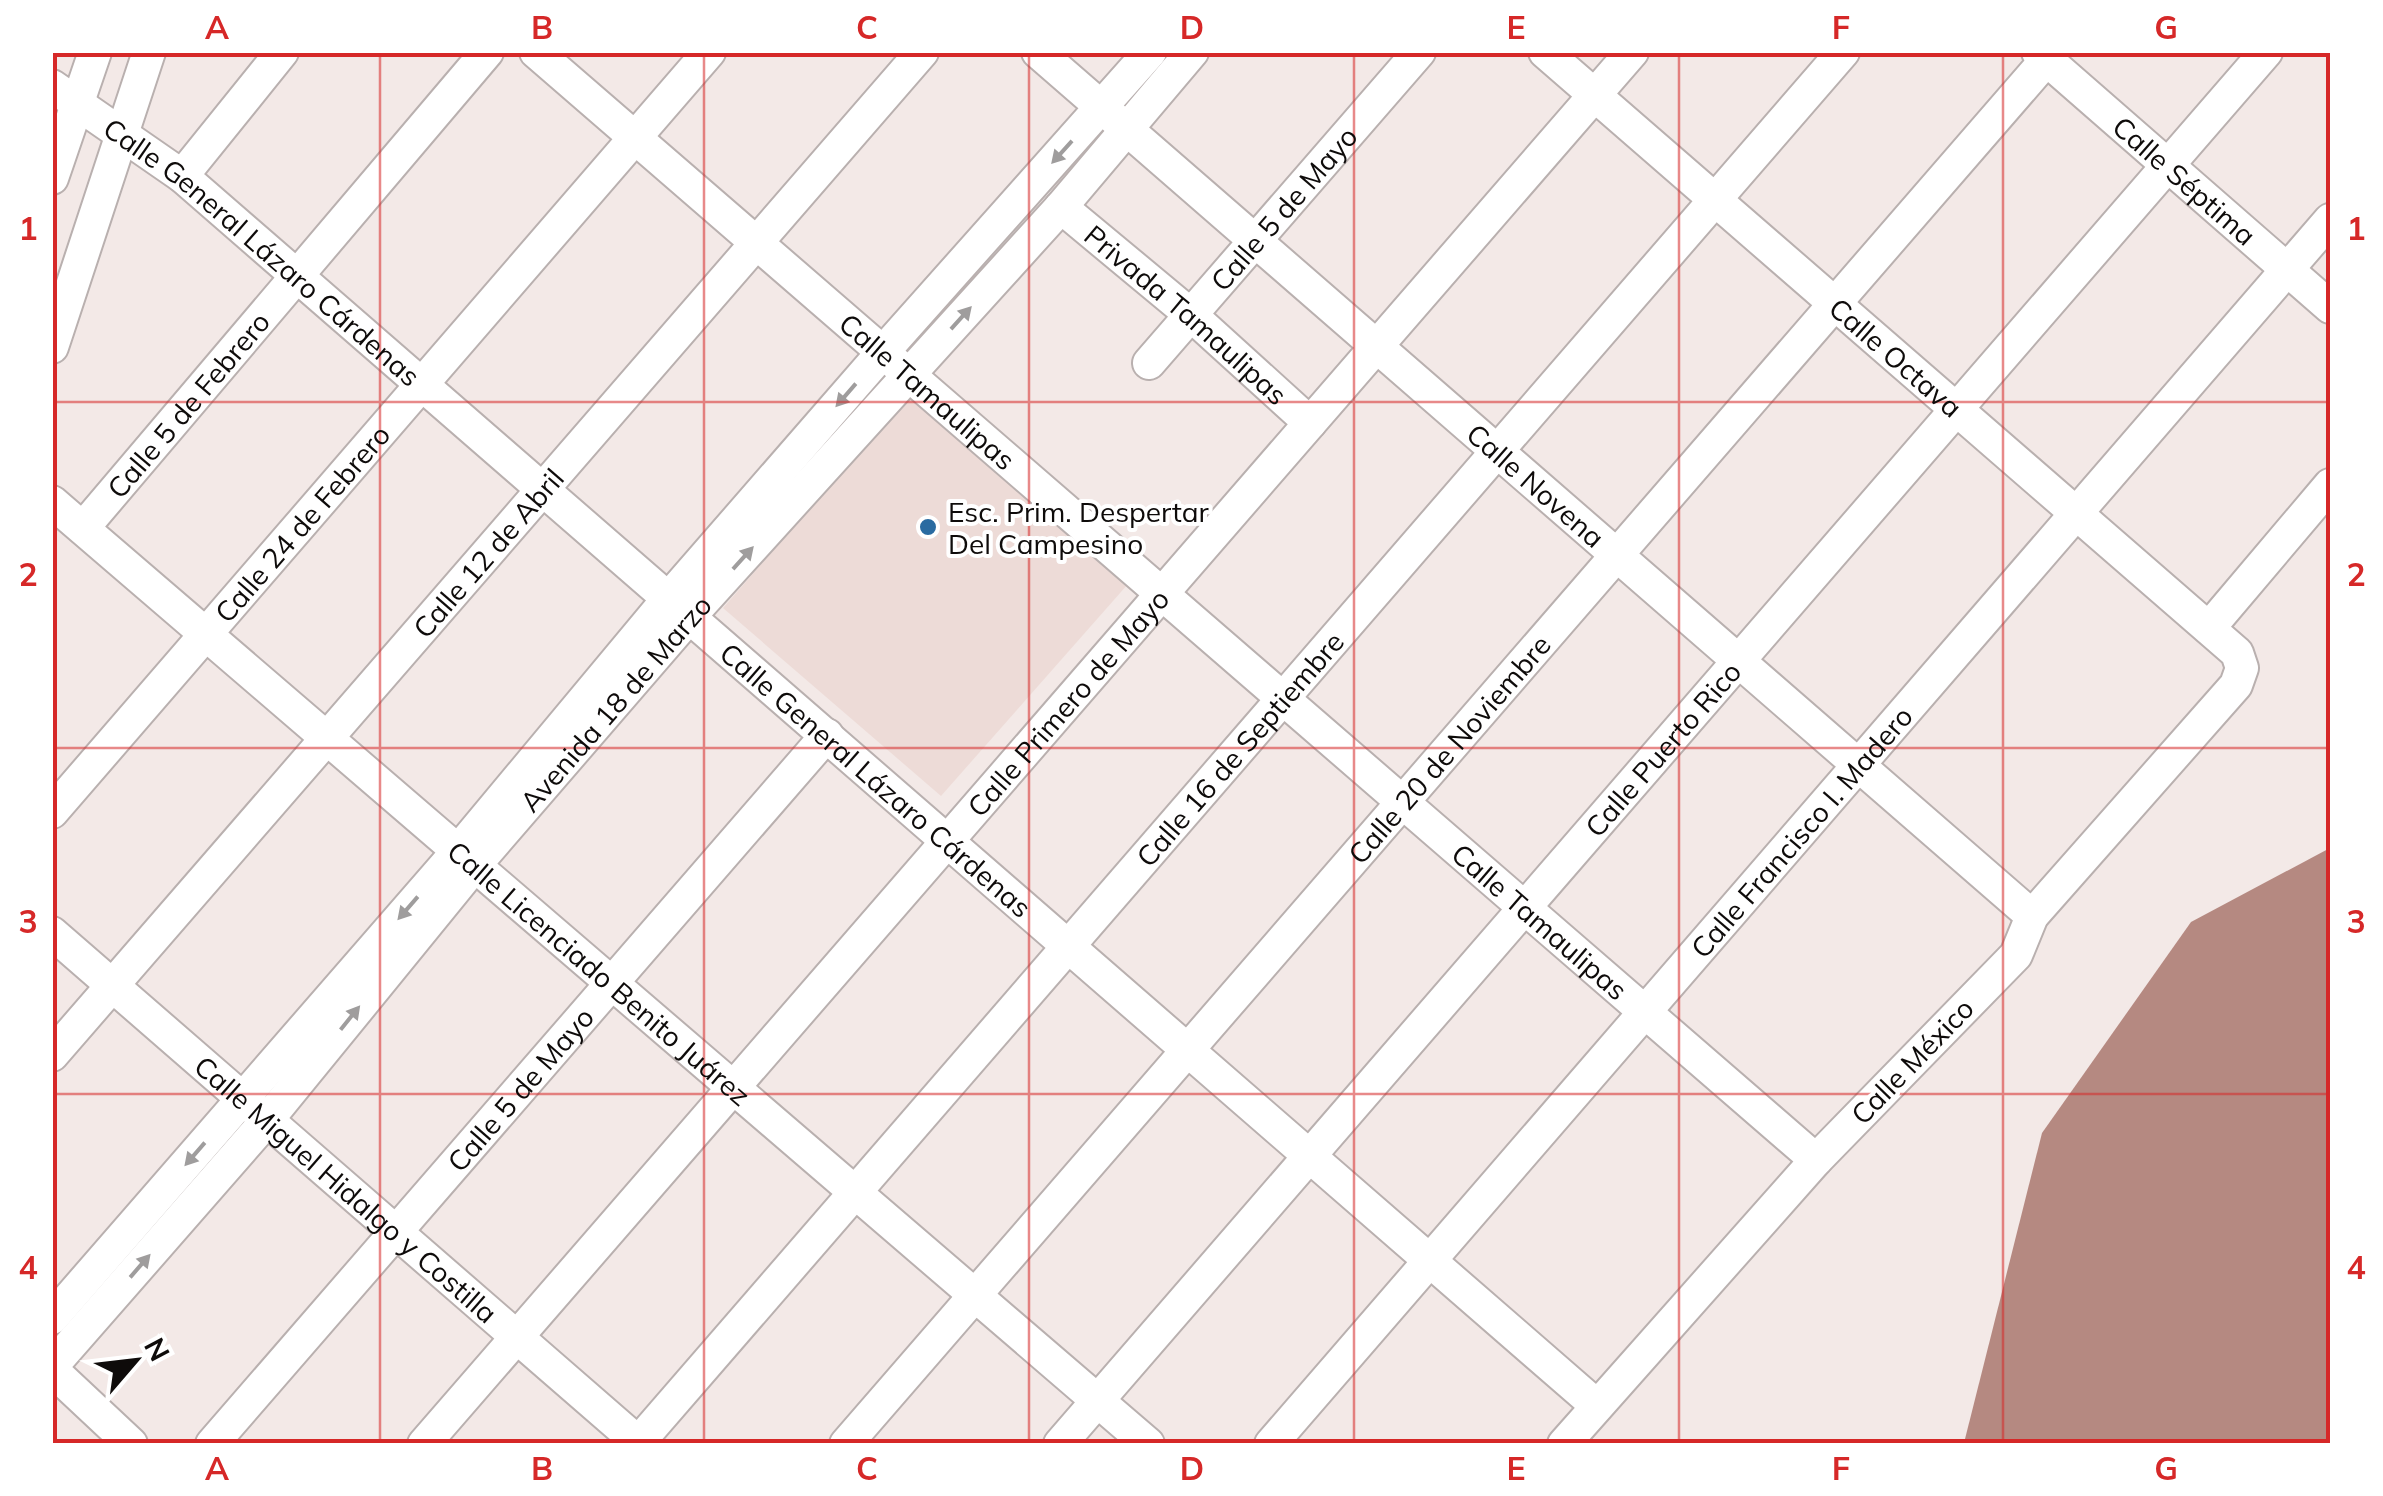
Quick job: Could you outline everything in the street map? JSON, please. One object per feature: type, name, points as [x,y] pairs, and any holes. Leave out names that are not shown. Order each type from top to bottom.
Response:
[{"type":"street","points":[[52,178],[65,94],[96,52]]},
{"type":"street","points":[[52,347],[149,52]]},
{"type":"street","points":[[182,176],[282,52]]},
{"type":"street","name":"Calle 5 de Febrero","points":[[83,528],[487,52]]},
{"type":"street","name":"Calle Tamaulipas","points":[[536,52],[1816,1160]]},
{"type":"street","name":"Calle 24 de Febrero","points":[[52,812],[709,52]]},
{"type":"street","name":"Calle 12 de Abril","points":[[52,1055],[922,52]]},
{"type":"street","name":"Calle Novena","points":[[1038,52],[2032,916]]},
{"type":"street","name":"Avenida 18 de Marzo","points":[[679,608],[908,376],[1062,207],[1150,52]]},
{"type":"street","name":"Avenida 18 de Marzo","points":[[52,1368],[256,1109],[679,608],[883,352],[1114,118],[1192,52]]},
{"type":"street","name":"Calle 5 de Mayo","points":[[1149,363],[1419,52]]},
{"type":"street","name":"Calle Octava","points":[[1545,52],[2210,628],[2237,653],[2242,668]]},
{"type":"street","name":"Calle Primero de Mayo","points":[[424,1444],[1632,52]]},
{"type":"street","name":"Calle 16 de Septiembre","points":[[638,1443],[1843,52]]},
{"type":"street","name":"Calle Puerto Rico","points":[[1060,1444],[2266,52]]},
{"type":"street","name":"Calle Séptima","points":[[2046,55],[2330,307]]},
{"type":"street","name":"Calle 20 de Noviembre","points":[[846,1444],[1835,304],[2046,55]]},
{"type":"street","name":"Calle General Lázaro Cárdenas","points":[[65,94],[182,176],[1597,1406]]},
{"type":"street","name":"Privada Tamaulipas","points":[[1062,207],[1191,315],[1310,423]]},
{"type":"street","name":"Calle Francisco I. Madero","points":[[1271,1444],[2330,220]]},
{"type":"street","points":[[2210,628],[2330,485]]},
{"type":"street","name":"Calle Licenciado Benito Juárez","points":[[52,502],[1148,1444]]},
{"type":"street","name":"Calle México","points":[[1564,1444],[1816,1160],[2016,954],[2032,916],[2236,685],[2242,668]]},
{"type":"street","name":"Calle 5 de Mayo","points":[[212,1444],[827,735]]},
{"type":"street","name":"Calle Miguel Hidalgo y Costilla","points":[[52,933],[638,1443]]},
{"type":"street","name":"Avenida 18 de Marzo","points":[[52,1318],[256,1109]]},
{"type":"street","points":[[52,1368],[131,1444]]},
{"type":"shaded area","points":[[912,391],[1128,584],[941,796],[723,608]]},
{"type":"shaded area","points":[[2330,848],[2330,1443],[1964,1443],[2042,1133],[2191,922]]},
{"type":"place","name":"Esc. Prim. Despertar Del Campesino","points":[[928,527]]}]
